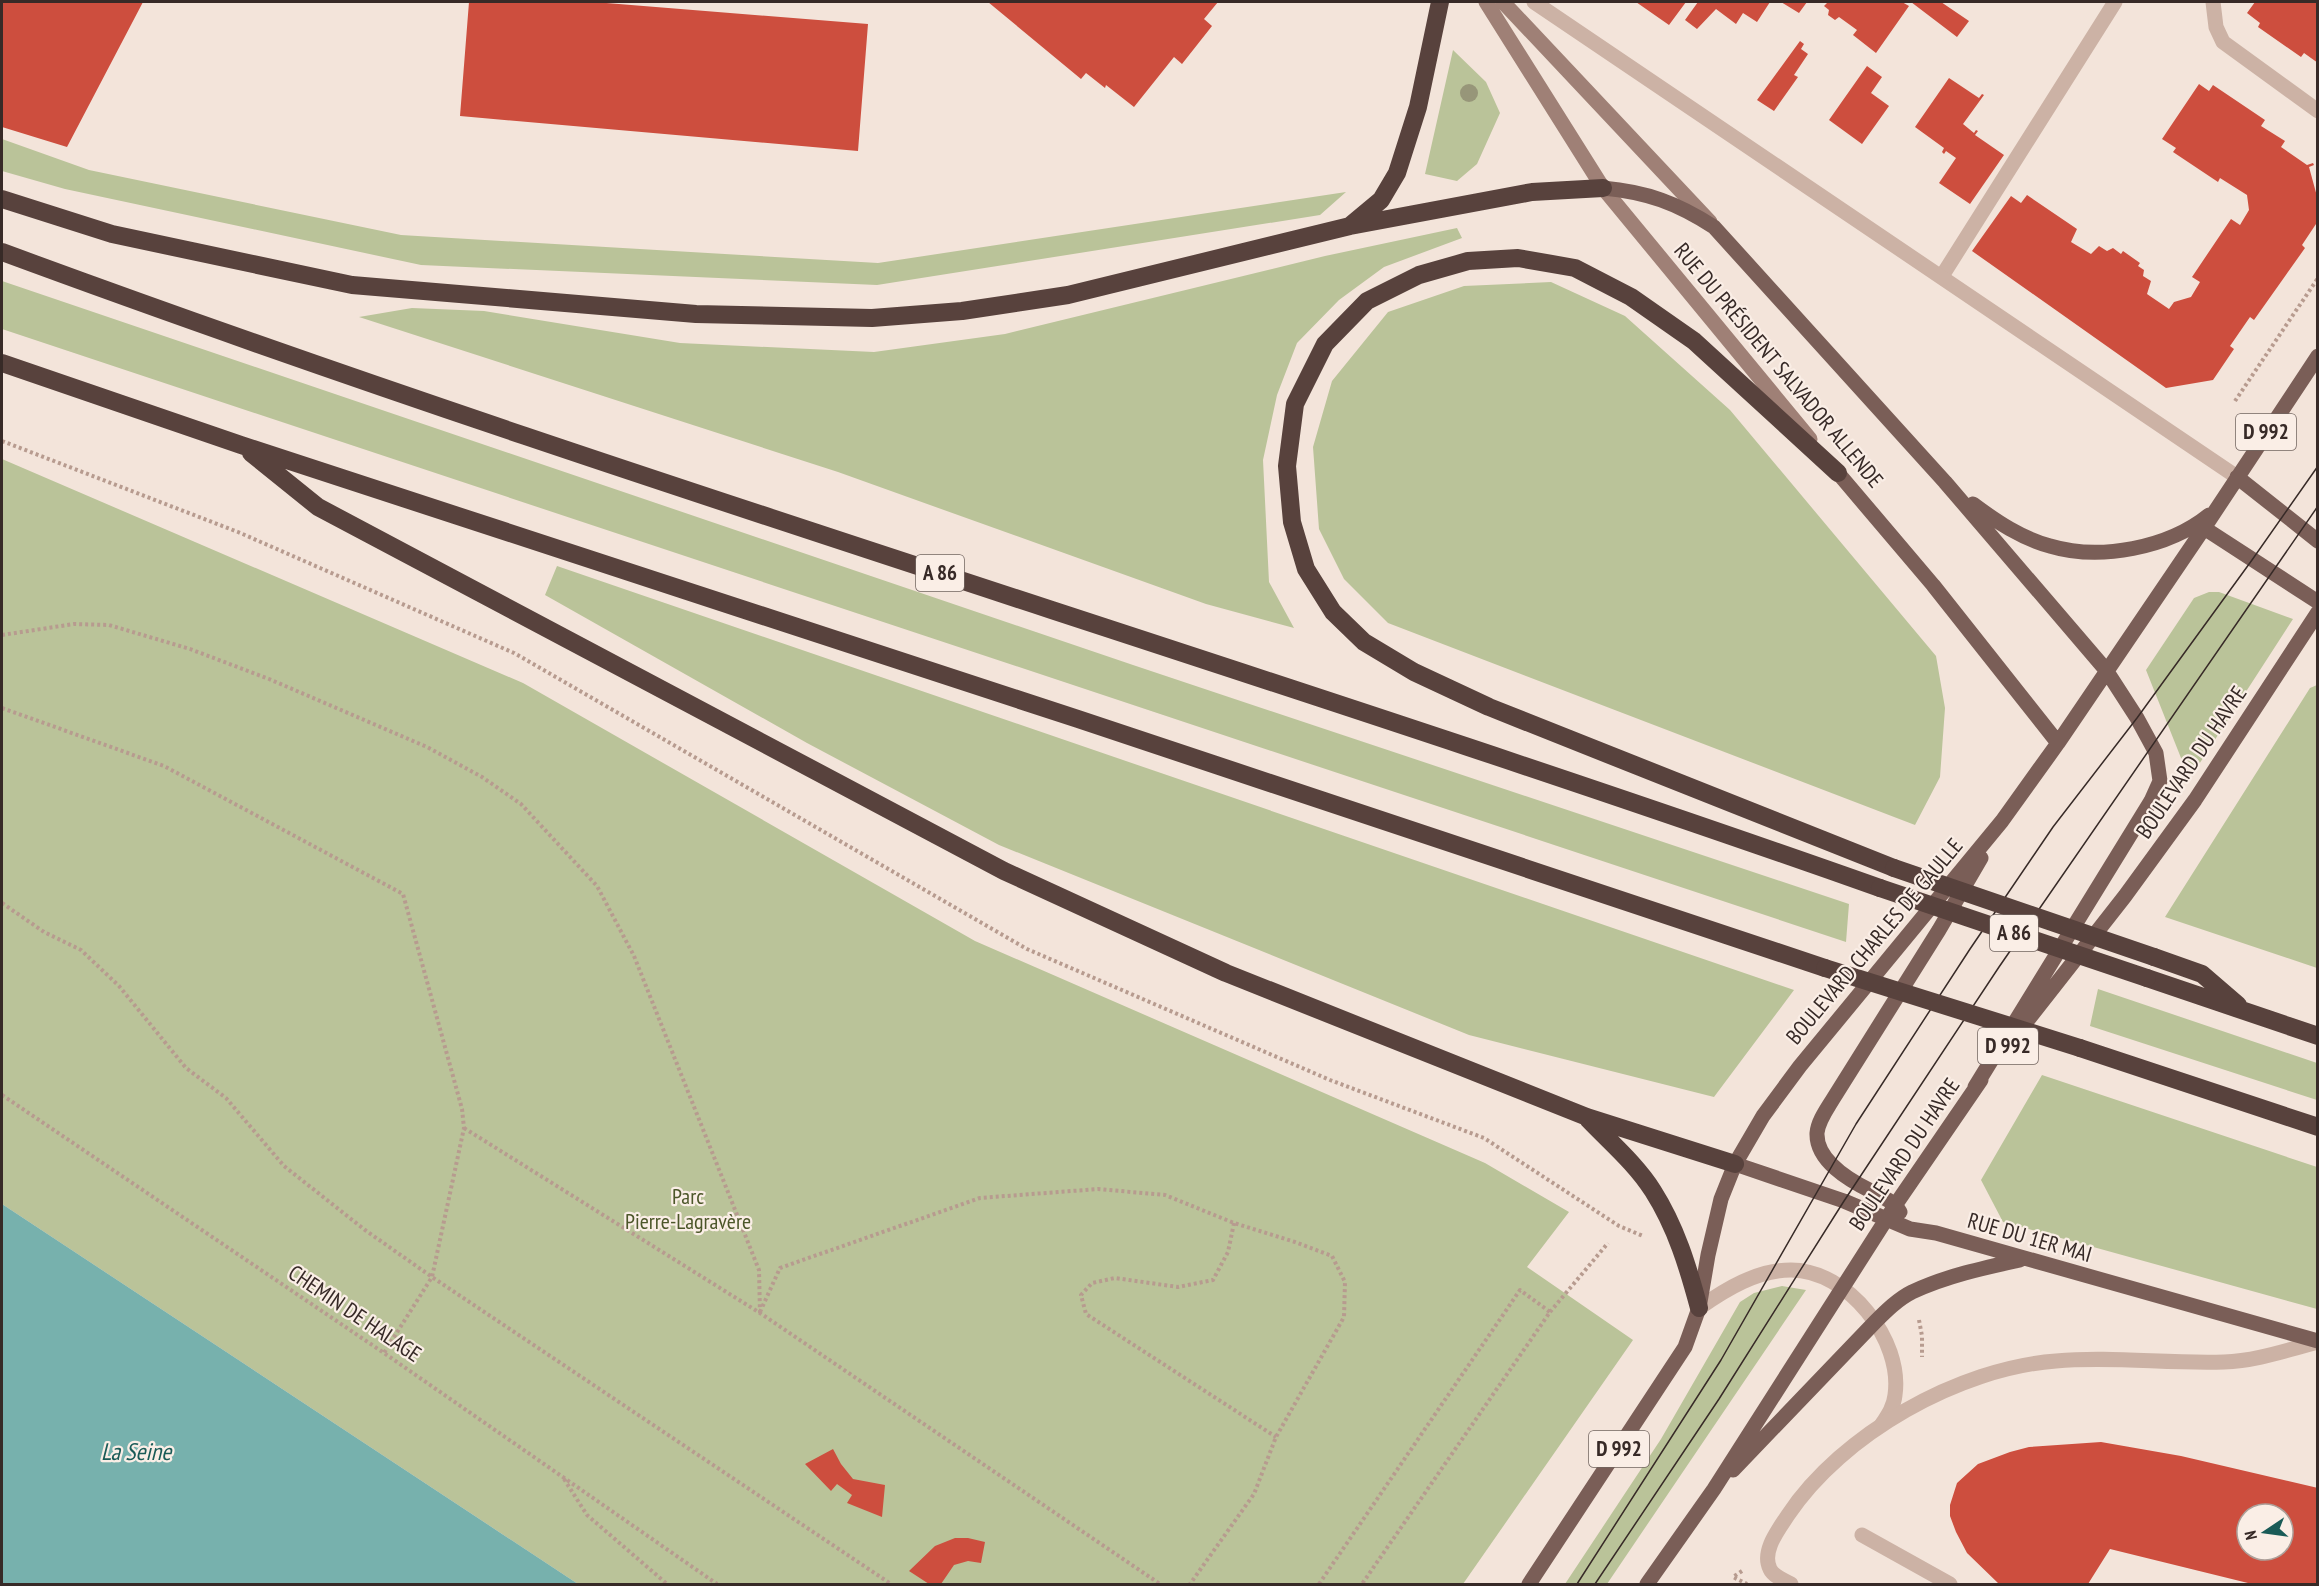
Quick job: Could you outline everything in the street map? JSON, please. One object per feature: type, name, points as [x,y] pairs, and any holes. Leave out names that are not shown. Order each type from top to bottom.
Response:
[{"type":"highway","points":[[1350,226],[1381,200],[1397,173],[1418,107],[1440,2]]},
{"type":"highway","points":[[2,199],[112,234],[352,285],[696,314],[872,318],[962,311],[1068,295],[1350,226],[1532,192],[1604,188]]},
{"type":"highway","name":"A 86","points":[[2,252],[204,327],[1056,612],[1721,831],[1881,888],[2318,1036]]},
{"type":"highway","points":[[1838,473],[1694,341],[1631,297],[1575,268],[1518,258],[1468,261],[1419,275],[1367,301],[1325,344],[1295,404],[1287,466],[1292,522],[1306,569],[1334,612],[1364,642],[1413,672],[1490,707],[1894,868],[2202,974],[2247,1012]]},
{"type":"highway","points":[[2,363],[241,445],[1078,719],[1825,968],[2080,1048],[2318,1127]]},
{"type":"highway","points":[[241,445],[318,507],[1004,871],[1226,973],[1587,1117],[1735,1164]]},
{"type":"highway","points":[[1587,1117],[1648,1184],[1676,1233],[1699,1308]]},
{"type":"main road","points":[[1604,188],[1626,190],[1661,198],[1714,227]]},
{"type":"main road","name":"RUE DU PRÉSIDENT SALVADOR ALLENDE","points":[[1714,227],[1945,482],[2106,670],[2156,753],[2159,769],[2158,788],[1975,1087]]},
{"type":"main road","name":"BOULEVARD CHARLES DE GAULLE","points":[[1529,1584],[1685,1347],[1699,1308],[1721,1199],[1735,1164],[1763,1116],[1800,1066],[2002,822],[2204,528],[2318,356]]},
{"type":"main road","name":"RUE DU PRÉSIDENT SALVADOR ALLENDE","points":[[1838,473],[1933,585],[2058,743]]},
{"type":"main road","points":[[2237,477],[2318,541]]},
{"type":"main road","points":[[1945,482],[2012,531],[2051,547],[2070,550],[2110,551],[2153,543],[2193,526],[2216,510]]},
{"type":"main road","points":[[2204,528],[2318,602]]},
{"type":"main road","name":"BOULEVARD DU HAVRE","points":[[1647,1584],[1714,1489],[1896,1204],[1975,1087],[2125,896],[2195,800],[2318,612]]},
{"type":"main road","points":[[1910,1229],[1896,1204],[1856,1184],[1826,1159],[1820,1148],[1819,1126],[1833,1099],[1939,930],[2002,822]]},
{"type":"main road","name":"RUE DU 1ER MAI","points":[[1735,1164],[1844,1201],[1910,1229],[1936,1233],[2023,1260],[2318,1342]]},
{"type":"main road","points":[[1714,1489],[1875,1322],[1911,1293],[1951,1277],[2023,1260]]},
{"type":"street","name":"RUE DU PRÉSIDENT SALVADOR ALLENDE","points":[[1486,2],[1604,188],[1838,473]]},
{"type":"street","name":"RUE DU PRÉSIDENT SALVADOR ALLENDE","points":[[1503,2],[1714,227]]},
{"type":"street","points":[[1534,2],[2237,477]]},
{"type":"street","points":[[1942,276],[2115,2]]},
{"type":"street","points":[[2213,2],[2216,27],[2223,42],[2318,111]]},
{"type":"street","points":[[1699,1308],[1744,1281],[1772,1272],[1801,1271],[1820,1276],[1843,1288],[1875,1322],[1887,1344],[1896,1381],[1893,1405],[1882,1424]]},
{"type":"street","points":[[1791,1584],[1772,1572],[1769,1567],[1768,1554],[1780,1529],[1808,1489],[1860,1440],[1882,1424],[1938,1394],[2024,1365],[2079,1359],[2225,1362],[2263,1357],[2318,1342]]},
{"type":"street","points":[[1862,1535],[1950,1584]]},
{"type":"path","points":[[2235,401],[2318,278]]},
{"type":"path","points":[[2,441],[238,532],[514,653],[1027,949],[1330,1080],[1484,1138],[1630,1232],[1653,1238],[1676,1233]]},
{"type":"path","points":[[2,635],[74,624],[109,625],[190,650],[269,679],[427,747],[483,777],[521,804],[597,886],[634,956],[759,1270],[760,1313]]},
{"type":"path","points":[[2,708],[164,766],[403,894],[462,1109],[464,1128],[432,1277],[384,1353]]},
{"type":"path","points":[[2,903],[44,932],[81,950],[120,986],[186,1068],[226,1098],[284,1166],[365,1230],[891,1584]]},
{"type":"path","name":"CHEMIN DE HALAGE","points":[[2,1095],[562,1476],[587,1515],[667,1584]]},
{"type":"path","points":[[464,1128],[760,1313],[1160,1584]]},
{"type":"path","points":[[760,1313],[780,1268],[980,1198],[1098,1189],[1165,1195],[1234,1223],[1332,1256],[1345,1282],[1344,1317],[1276,1437],[1254,1494],[1190,1584]]},
{"type":"path","points":[[1234,1223],[1228,1251],[1213,1280],[1178,1287],[1115,1278],[1092,1284],[1081,1295],[1086,1314],[1276,1437]]},
{"type":"path","points":[[1362,1584],[1550,1312],[1608,1244]]},
{"type":"path","points":[[1319,1584],[1520,1290],[1550,1312]]},
{"type":"path","points":[[562,1476],[717,1584]]},
{"type":"path","points":[[1733,1577],[1748,1584]]},
{"type":"green space","points":[[1453,50],[1486,82],[1500,113],[1477,164],[1457,181],[1425,174]]},
{"type":"green space","points":[[2,139],[89,170],[401,235],[878,263],[1346,192],[1320,215],[877,285],[421,265],[65,189],[2,171]]},
{"type":"green space","points":[[1457,228],[1462,238],[1384,267],[1339,300],[1297,343],[1277,395],[1263,460],[1269,582],[1294,628],[1206,604],[838,472],[359,317],[412,308],[484,311],[680,343],[874,352],[1005,334],[1325,256]]},
{"type":"green space","points":[[2,281],[1133,665],[1849,904],[1846,942],[2,329]]},
{"type":"green space","points":[[1551,282],[1625,316],[1730,410],[1936,656],[1945,708],[1940,777],[1915,825],[1388,623],[1344,579],[1319,529],[1313,447],[1332,381],[1388,312],[1464,286]]},
{"type":"green space","name":"Parc Pierre-Lagravère","points":[[2,459],[523,683],[975,941],[1485,1163],[1569,1212],[1527,1267],[1633,1340],[1463,1584],[578,1584],[2,1204]]},
{"type":"green space","points":[[557,566],[1794,990],[1714,1097],[1469,1035],[999,845],[807,743],[545,595]]},
{"type":"green space","points":[[2209,592],[2219,592],[2293,619],[2191,774],[2185,768],[2146,670],[2194,598]]},
{"type":"green space","points":[[2318,685],[2317,968],[2165,917],[2310,688]]},
{"type":"green space","points":[[2098,989],[2317,1063],[2317,1100],[2090,1026]]},
{"type":"green space","points":[[2042,1075],[2317,1167],[2317,1309],[2003,1222],[1981,1180]]},
{"type":"green space","points":[[1782,1286],[1806,1290],[1607,1584],[1565,1584],[1661,1439],[1740,1302],[1754,1293]]},
{"type":"water","name":"La Seine","points":[[2,1204],[578,1584],[2,1584]]},
{"type":"building","points":[[2,2],[143,2],[67,147],[2,127]]},
{"type":"building","points":[[469,2],[594,2],[868,24],[858,151],[460,116]]},
{"type":"building","points":[[988,2],[1218,2],[1204,19],[1212,26],[1182,64],[1174,57],[1134,107],[1086,73],[1081,79]]},
{"type":"building","points":[[1636,2],[1686,2],[1669,25]]},
{"type":"building","points":[[1698,2],[1770,2],[1757,22],[1743,13],[1736,24],[1716,9],[1697,29],[1685,20]]},
{"type":"building","points":[[1781,2],[1807,2],[1799,13]]},
{"type":"building","points":[[1828,2],[1902,2],[1909,6],[1876,53],[1853,35],[1857,30],[1839,17],[1835,20],[1828,15],[1829,10],[1824,6]]},
{"type":"building","points":[[1911,2],[1941,2],[1969,21],[1957,37]]},
{"type":"building","points":[[2255,2],[2318,2],[2318,63],[2304,53],[2301,57],[2258,27],[2260,23],[2247,13]]},
{"type":"building","points":[[1800,41],[1804,44],[1801,49],[1808,54],[1794,75],[1798,77],[1774,111],[1757,100]]},
{"type":"building","points":[[1867,66],[1882,77],[1871,93],[1889,106],[1862,144],[1829,120]]},
{"type":"building","points":[[1949,78],[1979,98],[1982,94],[1984,95],[1963,124],[1974,133],[1978,131],[1975,135],[2004,155],[1970,204],[1939,183],[1956,158],[1946,151],[1944,154],[1942,152],[1944,148],[1915,127]]},
{"type":"building","points":[[2199,84],[2209,91],[2213,85],[2265,120],[2261,126],[2285,141],[2281,147],[2307,165],[2313,163],[2314,165],[2309,167],[2318,200],[2318,221],[2302,245],[2305,248],[2254,320],[2250,317],[2230,346],[2234,349],[2213,380],[2166,388],[1972,251],[2011,196],[2021,203],[2027,195],[2077,229],[2071,242],[2091,254],[2099,246],[2107,251],[2113,248],[2121,254],[2123,251],[2140,263],[2138,266],[2144,270],[2143,276],[2151,281],[2147,294],[2169,309],[2174,302],[2191,297],[2200,282],[2192,277],[2231,219],[2240,225],[2249,210],[2247,195],[2220,178],[2218,182],[2173,152],[2176,148],[2162,139]]},
{"type":"building","points":[[2101,1442],[2181,1456],[2318,1488],[2318,1584],[2252,1584],[2110,1549],[2088,1584],[1999,1584],[1967,1553],[1950,1516],[1950,1505],[1957,1483],[1978,1464],[2029,1447]]},
{"type":"building","points":[[833,1449],[853,1479],[885,1485],[882,1517],[847,1503],[852,1495],[837,1484],[831,1491],[805,1464]]},
{"type":"building","points":[[955,1538],[985,1542],[981,1563],[968,1561],[954,1565],[941,1584],[929,1584],[909,1571],[935,1546]]},
{"type":"tram line","points":[[1577,1584],[1721,1360],[1856,1124],[1970,949],[2053,827],[2137,718],[2318,466]]},
{"type":"tram line","points":[[1595,1584],[1719,1399],[1844,1201],[1999,967],[2318,506]]}]
